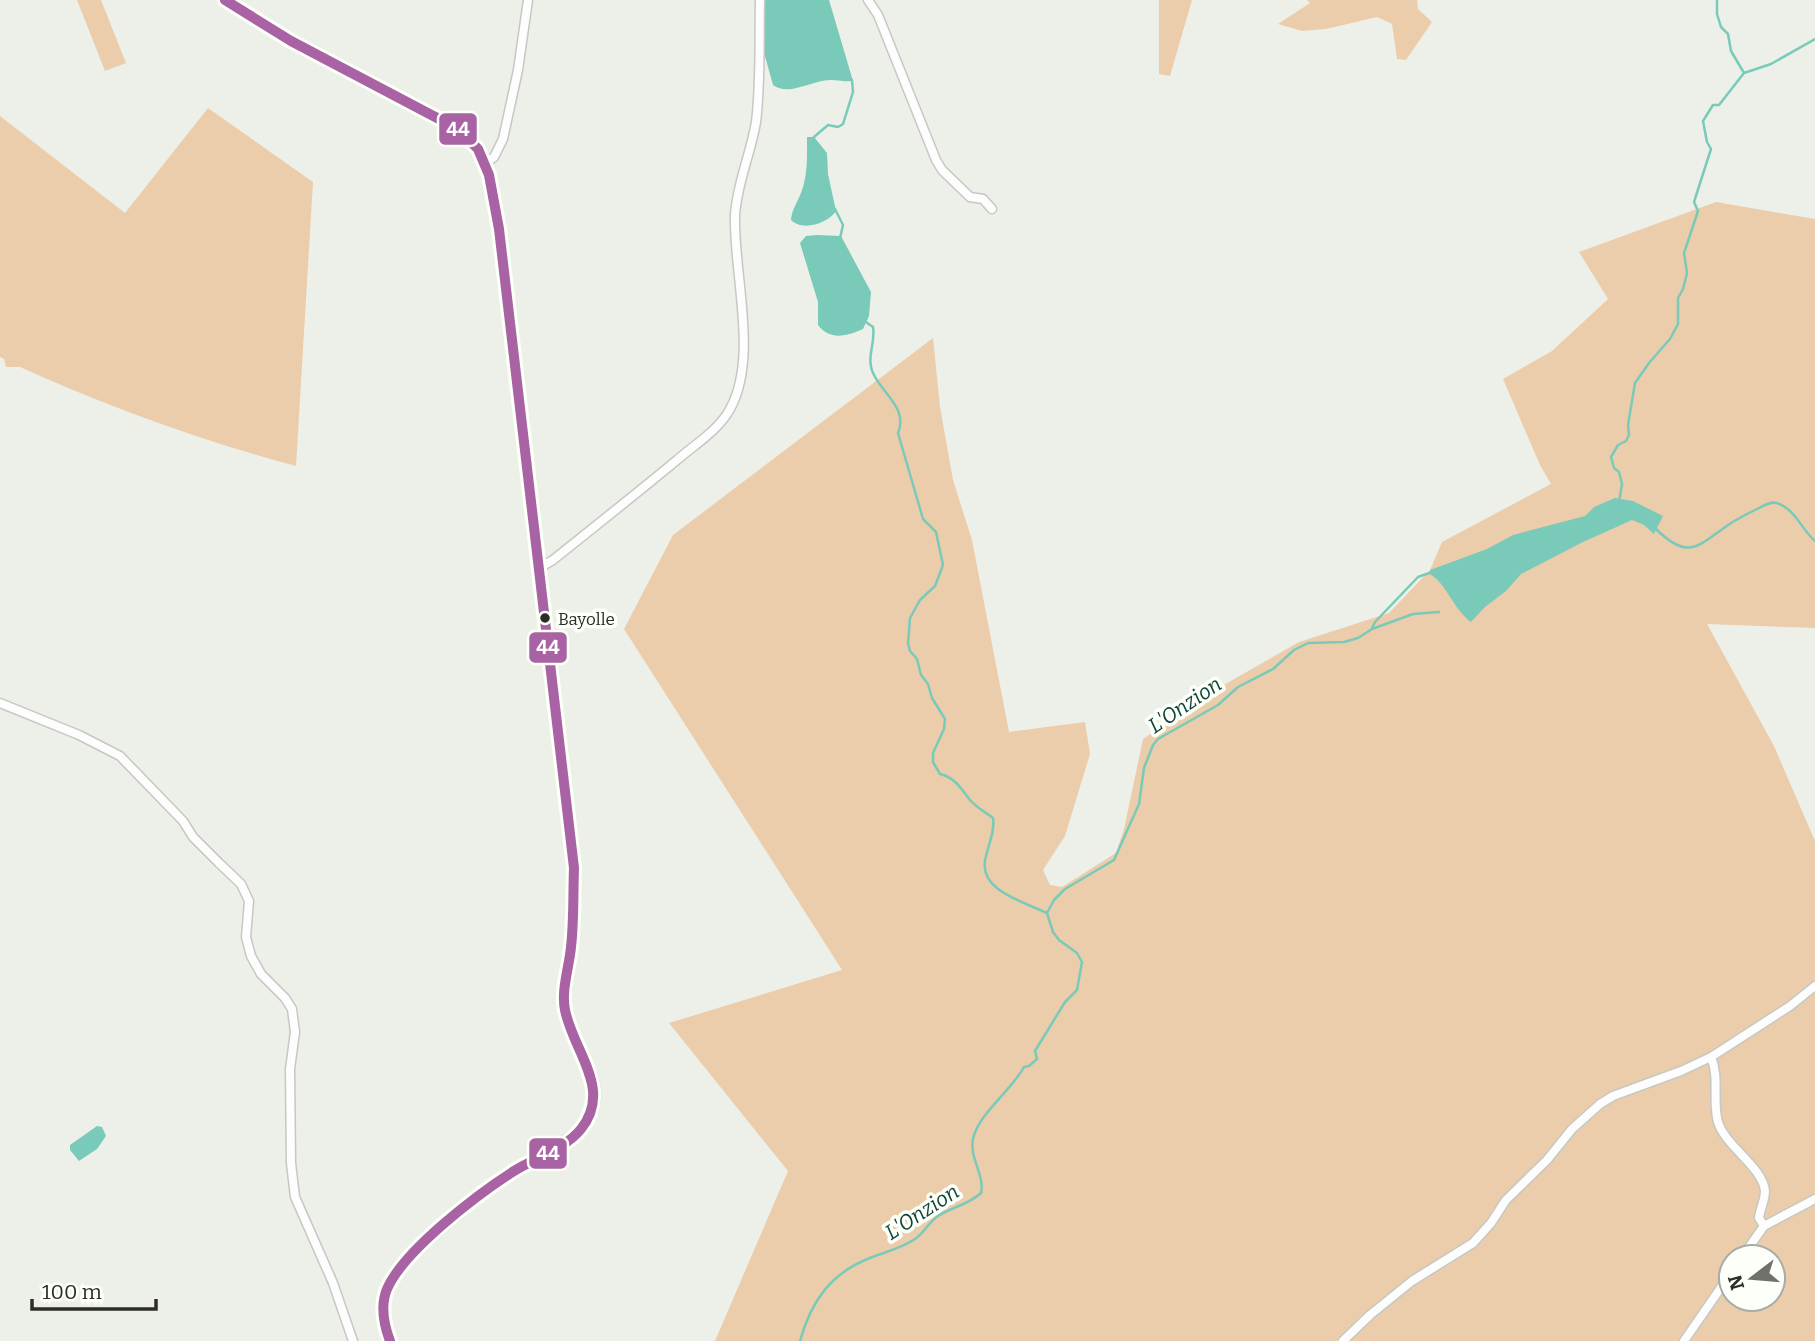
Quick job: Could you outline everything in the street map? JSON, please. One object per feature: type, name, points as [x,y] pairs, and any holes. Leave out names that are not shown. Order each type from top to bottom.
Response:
[{"type":"main road","points":[[225,0],[283,36],[458,129],[478,149],[485,164],[499,229],[574,868],[571,950],[565,1011],[595,1088],[591,1110],[580,1130],[502,1178],[418,1249],[391,1278],[383,1305],[390,1341]]},
{"type":"street","points":[[485,164],[494,157],[503,139],[518,70],[528,0]]},
{"type":"street","points":[[539,568],[553,560],[714,429],[730,409],[742,372],[742,307],[735,214],[755,123],[759,77],[760,0]]},
{"type":"street","points":[[869,0],[878,15],[936,160],[942,170],[970,197],[983,199],[992,209]]},
{"type":"street","points":[[0,703],[79,735],[120,756],[183,821],[202,846],[241,884],[249,901],[246,937],[251,956],[261,974],[292,1009],[295,1032],[290,1069],[291,1163],[296,1197],[333,1283],[353,1341]]},
{"type":"street","points":[[1343,1341],[1412,1281],[1474,1242],[1506,1200],[1547,1160],[1572,1129],[1600,1104],[1613,1096],[1711,1057],[1790,1006],[1815,986]]},
{"type":"street","points":[[1711,1057],[1716,1072],[1717,1118],[1724,1135],[1763,1184],[1764,1197],[1759,1218],[1764,1226]]},
{"type":"street","points":[[1752,1243],[1764,1226],[1815,1199]]},
{"type":"street","points":[[1684,1341],[1717,1293]]},
{"type":"shaded area","points":[[77,0],[101,0],[126,63],[105,71]]},
{"type":"shaded area","points":[[1159,0],[1192,0],[1170,76],[1159,74]]},
{"type":"shaded area","points":[[1307,0],[1417,0],[1418,9],[1432,22],[1406,60],[1397,59],[1392,24],[1377,17],[1326,29],[1302,31],[1278,24],[1310,3]]},
{"type":"shaded area","points":[[208,108],[313,182],[296,466],[156,422],[20,367],[6,367],[4,359],[0,357],[0,116],[125,213]]},
{"type":"shaded area","points":[[1716,202],[1815,219],[1815,628],[1707,624],[1774,746],[1815,841],[1815,1341],[715,1341],[788,1171],[669,1023],[842,970],[624,629],[673,535],[933,338],[940,407],[953,480],[972,540],[1009,732],[1085,722],[1090,754],[1065,836],[1043,870],[1050,885],[1062,887],[1116,853],[1124,829],[1143,739],[1206,695],[1299,642],[1389,613],[1430,570],[1442,542],[1551,484],[1540,465],[1503,379],[1552,351],[1608,299],[1579,252]]},
{"type":"water","points":[[765,0],[829,0],[853,81],[830,80],[793,89],[773,85],[763,49]]},
{"type":"water","points":[[807,137],[814,137],[827,153],[828,174],[836,211],[827,219],[808,226],[796,224],[791,220],[805,179]]},
{"type":"water","points":[[806,236],[841,236],[871,292],[869,316],[863,329],[839,336],[828,333],[818,325],[818,302],[800,243]]},
{"type":"water","points":[[1615,498],[1633,501],[1663,516],[1654,534],[1644,525],[1632,520],[1583,542],[1521,574],[1471,622],[1431,575],[1430,570],[1487,549],[1513,535],[1585,516],[1594,507]]},
{"type":"water","points":[[97,1126],[102,1127],[106,1136],[97,1149],[79,1161],[70,1150],[70,1145]]},
{"type":"waterway","points":[[1717,0],[1721,27],[1728,34],[1731,51],[1744,73]]},
{"type":"waterway","points":[[1619,502],[1622,484],[1611,457],[1618,445],[1626,441],[1629,435],[1628,425],[1635,383],[1670,339],[1678,324],[1678,298],[1687,273],[1684,253],[1698,211],[1694,202],[1711,149],[1703,121],[1713,105],[1719,105],[1744,73],[1771,64],[1815,39]]},
{"type":"waterway","points":[[814,140],[828,125],[838,127],[843,124],[853,92],[852,80]]},
{"type":"waterway","points":[[835,209],[843,225],[840,238]]},
{"type":"waterway","points":[[863,320],[873,327],[871,369],[894,402],[900,417],[898,433],[923,519],[936,532],[943,565],[935,586],[920,600],[910,618],[908,643],[932,698],[945,719],[944,729],[933,753],[933,762],[940,774],[954,781],[972,803],[993,818],[985,868],[994,886],[1014,899],[1047,913]]},
{"type":"waterway","name":"L'Onzion","points":[[1655,528],[1676,545],[1692,547],[1742,517],[1774,503],[1789,510],[1815,541]]},
{"type":"waterway","name":"L'Onzion","points":[[1372,628],[1418,577],[1432,572]]},
{"type":"waterway","name":"L'Onzion","points":[[800,1341],[810,1313],[824,1290],[834,1280],[856,1264],[910,1242],[938,1216],[981,1193],[981,1180],[972,1146],[976,1130],[1024,1067],[1037,1059],[1035,1051],[1065,1002],[1077,990],[1082,962],[1077,953],[1053,932],[1047,913],[1054,900],[1065,889],[1114,860],[1139,804],[1144,768],[1158,739],[1218,705],[1238,687],[1273,669],[1294,650],[1308,643],[1344,642],[1413,614],[1439,612]]},
{"type":"transit line","name":"44","points":[[225,0],[291,41],[458,129],[478,149],[489,175],[499,229],[574,868],[572,937],[564,1002],[569,1025],[588,1070],[593,1099],[590,1114],[574,1136],[481,1194],[443,1224],[409,1257],[385,1295],[384,1315],[390,1341]]},
{"type":"place","name":"Bayolle","points":[[545,618]]}]
